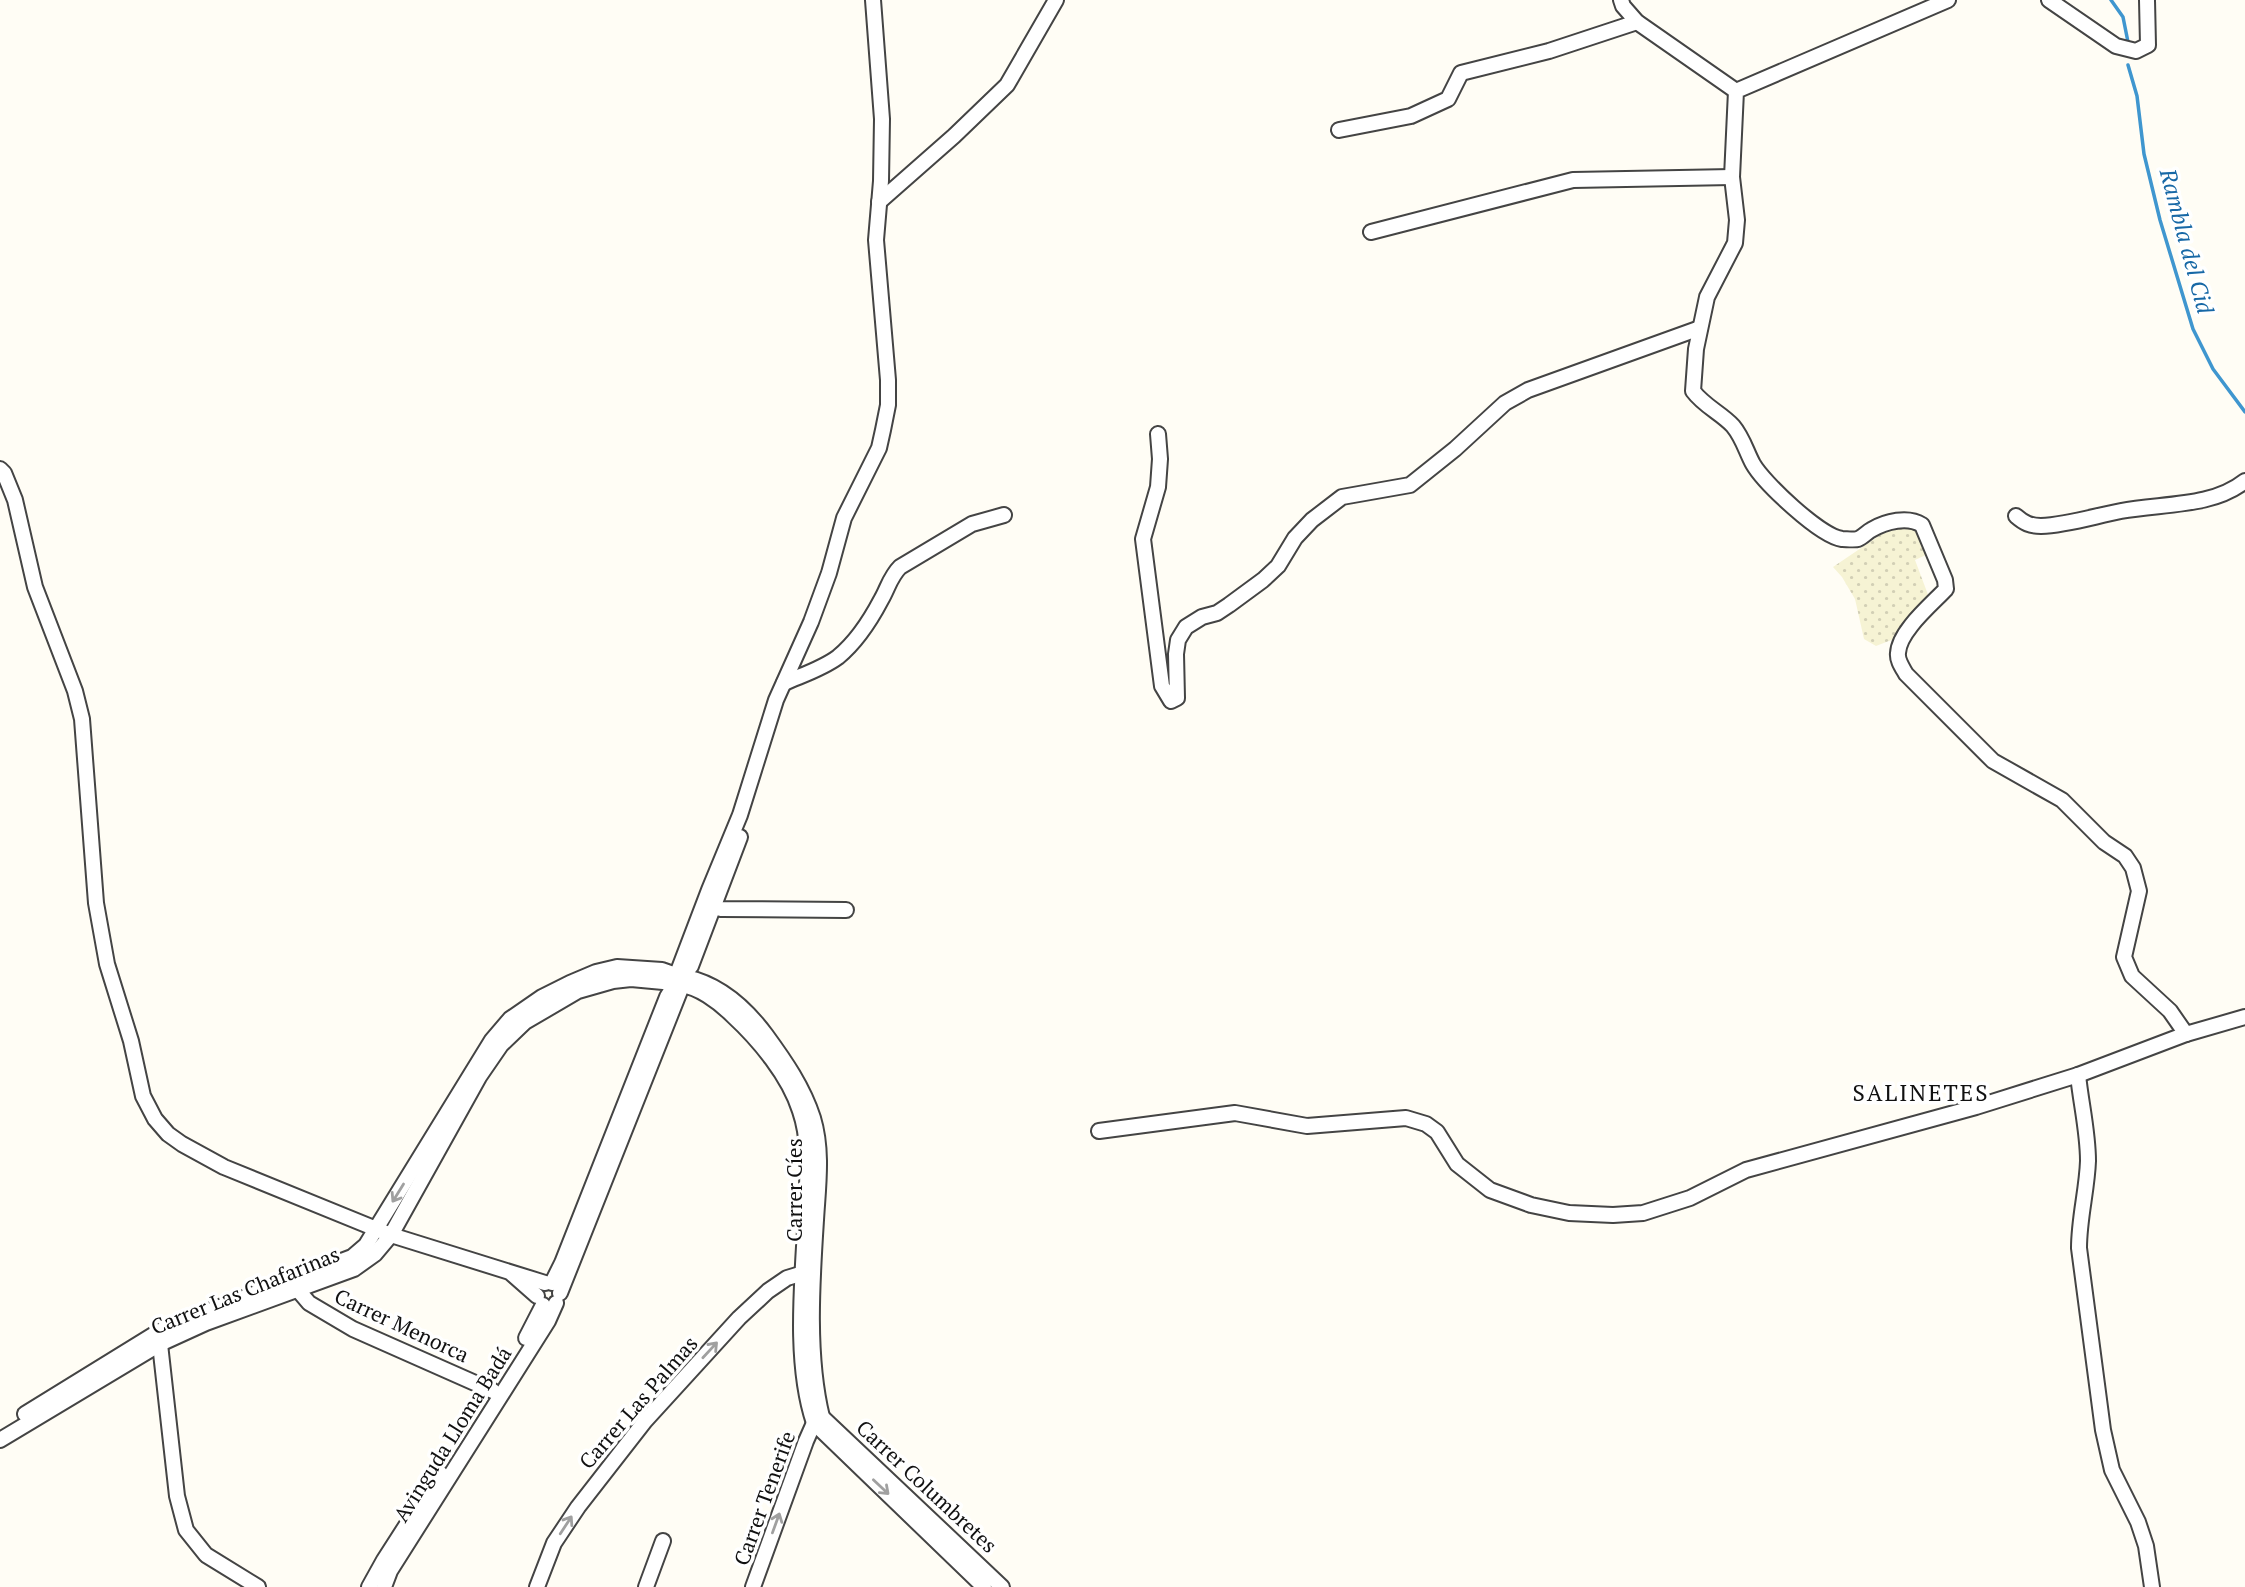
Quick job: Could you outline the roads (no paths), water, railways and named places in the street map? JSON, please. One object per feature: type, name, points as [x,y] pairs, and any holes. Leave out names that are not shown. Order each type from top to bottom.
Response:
[{"type":"street","name":"Avinguda Lloma Badá","points":[[369,1587],[535,1323],[549,1294],[667,997],[691,966],[709,906],[743,827],[738,818],[783,683],[811,622],[848,508],[879,448],[888,405],[888,380],[876,240],[882,119],[873,0]]},
{"type":"street","points":[[879,202],[1007,85],[1056,0]]},
{"type":"street","points":[[1621,0],[1637,22],[1736,90]]},
{"type":"street","points":[[1736,90],[1948,0]]},
{"type":"street","points":[[2049,0],[2116,46],[2136,51],[2148,45],[2147,0]]},
{"type":"street","points":[[1339,130],[1411,116],[1448,99],[1461,73],[1549,51],[1637,22]]},
{"type":"street","points":[[1736,90],[1732,177],[1737,220],[1735,243],[1707,297],[1693,372],[1693,391],[1732,426],[1744,442],[1758,471],[1785,500],[1813,524],[1840,539],[1859,539],[1885,523],[1917,522],[1922,525],[1945,580],[1946,589],[1903,638],[1897,654],[1900,663],[1906,674],[1993,761],[2062,800],[2104,842],[2125,856],[2133,868],[2139,891],[2124,957],[2132,976],[2170,1011],[2186,1034]]},
{"type":"street","points":[[1371,232],[1573,180],[1732,177]]},
{"type":"street","points":[[1158,434],[1158,487],[1143,539],[1162,686],[1171,701],[1177,698],[1178,640],[1186,628],[1202,617],[1217,613],[1255,587],[1278,566],[1295,538],[1312,520],[1342,496],[1410,485],[1455,449],[1504,403],[1528,390],[1700,328]]},
{"type":"street","points":[[0,469],[15,499],[35,587],[80,710],[96,903],[107,964],[131,1041],[143,1096],[155,1119],[181,1144],[224,1167],[391,1235],[525,1275],[549,1294]]},
{"type":"street","points":[[2017,516],[2026,524],[2033,525],[2069,522],[2124,510],[2210,498],[2232,492],[2245,481]]},
{"type":"street","points":[[783,683],[819,668],[839,656],[869,618],[882,599],[891,575],[900,567],[972,524],[1004,515]]},
{"type":"street","points":[[709,906],[721,909],[846,909]]},
{"type":"street","name":"Carrer Cíes","points":[[375,1229],[477,1061],[510,1019],[542,997],[596,972],[618,967],[662,970],[724,1008],[749,1030],[779,1069],[800,1110],[806,1137],[808,1166],[804,1376],[807,1404],[818,1420]]},
{"type":"street","name":"Carrer Cíes","points":[[391,1235],[479,1077],[500,1045],[525,1022],[578,991],[612,981],[680,980]]},
{"type":"street","points":[[1099,1131],[1235,1113],[1307,1126],[1406,1118],[1426,1124],[1437,1132],[1457,1164],[1490,1190],[1531,1205],[1569,1213],[1643,1213],[1690,1198],[1746,1170],[1976,1107],[2078,1075],[2186,1034],[2245,1017]]},
{"type":"street","points":[[2078,1075],[2088,1138],[2088,1164],[2079,1223],[2079,1248],[2098,1394],[2112,1471],[2138,1522],[2146,1546],[2152,1587]]},
{"type":"street","name":"Carrer Las Chafarinas","points":[[0,1430],[158,1332],[352,1257],[366,1245],[375,1229]]},
{"type":"street","name":"Carrer Las Chafarinas","points":[[0,1440],[160,1344],[354,1269],[375,1254],[391,1235]]},
{"type":"street","name":"Carrer Las Palmas","points":[[537,1587],[554,1543],[578,1507],[645,1421],[739,1318],[787,1278],[808,1271]]},
{"type":"street","name":"Carrer Menorca","points":[[298,1290],[309,1303],[353,1329],[493,1391]]},
{"type":"street","name":"Avinguda Lloma Badá","points":[[384,1587],[390,1571],[548,1321],[549,1294]]},
{"type":"street","points":[[160,1344],[177,1496],[186,1531],[206,1555],[258,1587]]},
{"type":"street","name":"Carrer Tenerife","points":[[753,1587],[818,1420]]},
{"type":"street","name":"Carrer Columbretes","points":[[818,1420],[984,1587]]},
{"type":"street","name":"Carrer Columbretes","points":[[818,1420],[1002,1587]]},
{"type":"street","points":[[646,1587],[663,1541]]},
{"type":"waterway","name":"Rambla del Cid","points":[[2111,0],[2123,17],[2128,42]]},
{"type":"waterway","name":"Rambla del Cid","points":[[2128,65],[2137,96],[2144,154],[2160,220],[2193,329],[2213,369],[2245,412]]},
{"type":"district","name":"SALINETES","points":[[1921,1092]]}]
